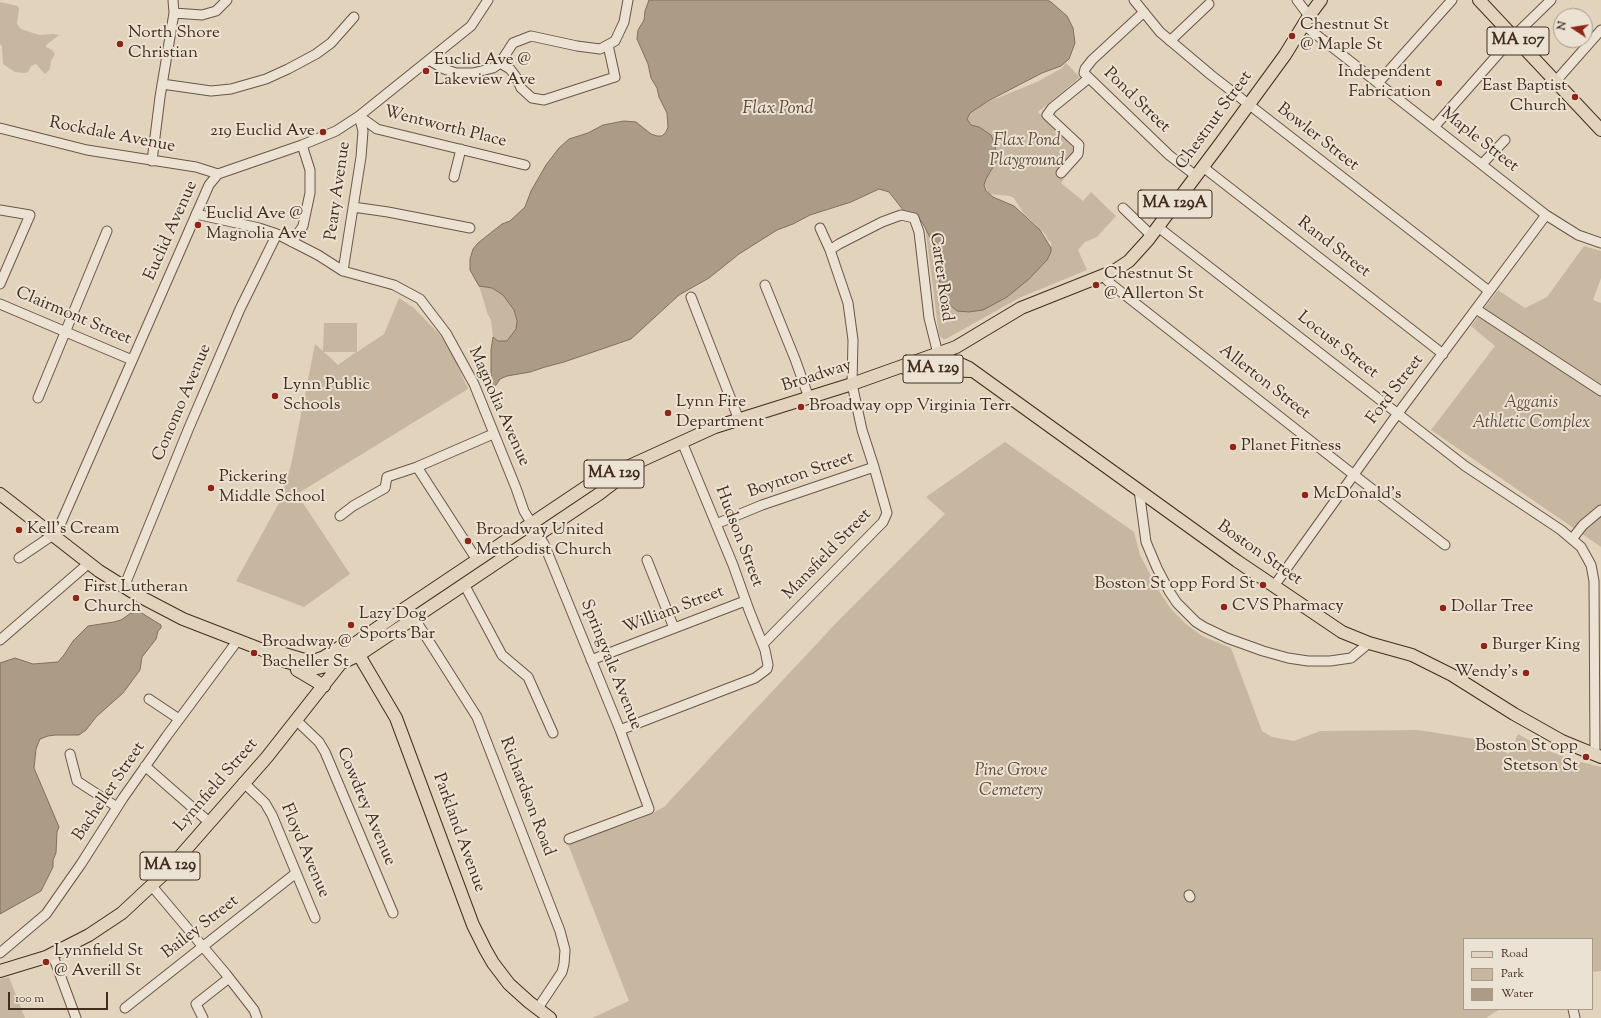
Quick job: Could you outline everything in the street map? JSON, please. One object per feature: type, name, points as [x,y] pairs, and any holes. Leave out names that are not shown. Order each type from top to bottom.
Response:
[{"type":"main road","name":"Chestnut Street","points":[[938,354],[962,344],[1024,306],[1102,275],[1129,261],[1155,231],[1199,172],[1285,55],[1307,20],[1322,0]]},
{"type":"main road","name":"MA 107","points":[[1479,0],[1601,130]]},
{"type":"main road","name":"Broadway","points":[[280,660],[313,669],[341,663],[407,607],[592,483],[715,427],[852,384],[938,354]]},
{"type":"main road","name":"Boston Street","points":[[938,354],[956,361],[972,371],[1274,586],[1342,632],[1369,643],[1412,654],[1452,675],[1514,714],[1562,741],[1598,756]]},
{"type":"main road","name":"MA 129","points":[[893,370],[934,369],[972,371]]},
{"type":"main road","name":"Broadway","points":[[264,650],[305,660],[312,660],[324,657],[340,647],[356,650],[414,618],[599,494],[641,461]]},
{"type":"main road","name":"Broadway","points":[[0,494],[89,563],[139,596],[183,619],[264,650],[312,677],[324,686]]},
{"type":"main road","name":"Parkland Avenue","points":[[356,650],[378,684],[396,718],[480,941],[493,963],[509,984],[550,1018]]},
{"type":"main road","name":"Lynnfield Street","points":[[0,971],[52,953],[89,935],[122,913],[168,870],[267,757],[341,663]]},
{"type":"street","points":[[152,161],[162,84],[174,13],[173,0]]},
{"type":"street","points":[[174,13],[202,15],[216,11],[227,0]]},
{"type":"street","name":"Euclid Avenue","points":[[53,535],[60,525],[75,492],[209,185],[218,174],[302,146],[336,131],[359,116],[471,26],[488,0]]},
{"type":"street","points":[[429,60],[444,69],[456,73],[473,73],[493,68],[500,63],[513,43],[531,36],[577,46],[600,49],[615,41],[624,22],[628,0]]},
{"type":"street","name":"Bowler Street","points":[[1134,0],[1170,41],[1248,104],[1489,291]]},
{"type":"street","name":"Maple Street","points":[[1296,0],[1307,20],[1378,82],[1546,215],[1578,235],[1601,243]]},
{"type":"street","points":[[1378,82],[1452,0]]},
{"type":"street","points":[[1434,126],[1514,36],[1551,0]]},
{"type":"street","points":[[1170,41],[1209,4]]},
{"type":"street","name":"Pond Street","points":[[1144,12],[1088,64],[1084,73],[1116,102],[1169,155],[1199,172]]},
{"type":"street","points":[[162,84],[211,91],[231,89],[266,79],[316,54],[331,43],[354,17]]},
{"type":"street","points":[[1556,82],[1601,30]]},
{"type":"street","points":[[500,63],[510,69],[521,88],[532,98],[544,100],[615,77],[608,45]]},
{"type":"street","points":[[1061,173],[1078,154],[1079,145],[1047,115],[1052,108],[1089,78]]},
{"type":"street","name":"Wentworth Place","points":[[359,116],[377,129],[525,165]]},
{"type":"street","name":"Peary Avenue","points":[[343,271],[361,157],[363,131],[359,116]]},
{"type":"street","name":"Rockdale Avenue","points":[[0,128],[87,150],[196,167],[218,174]]},
{"type":"street","points":[[1482,164],[1505,140]]},
{"type":"street","points":[[292,242],[303,226],[310,193],[309,162],[302,146]]},
{"type":"street","points":[[454,177],[461,149]]},
{"type":"street","name":"Rand Street","points":[[1199,172],[1443,354]]},
{"type":"street","points":[[353,208],[388,212],[470,228]]},
{"type":"street","name":"Locust Street","points":[[1123,208],[1398,414],[1464,466],[1574,541]]},
{"type":"street","points":[[0,210],[30,216],[0,284]]},
{"type":"street","name":"Magnolia Avenue","points":[[196,214],[259,228],[277,234],[318,255],[343,271],[394,285],[420,299],[446,333],[474,384],[524,511],[538,534]]},
{"type":"street","name":"Carter Road","points":[[830,250],[882,222],[901,215],[914,218],[919,232],[929,318],[938,354]]},
{"type":"street","name":"Ford Street","points":[[1274,586],[1398,414],[1546,215]]},
{"type":"street","points":[[820,228],[830,250],[848,303],[853,340],[852,384]]},
{"type":"street","points":[[38,398],[107,231]]},
{"type":"street","name":"Conomo Avenue","points":[[124,587],[234,324],[277,234]]},
{"type":"street","name":"Allerton Street","points":[[1102,275],[1111,284],[1445,545]]},
{"type":"street","points":[[765,285],[809,398]]},
{"type":"street","points":[[691,297],[739,420]]},
{"type":"street","name":"Clairmont Street","points":[[0,304],[132,360]]},
{"type":"street","points":[[1476,309],[1601,391]]},
{"type":"street","name":"Mansfield Street","points":[[763,644],[886,517],[887,509],[862,430],[852,384]]},
{"type":"street","points":[[340,516],[353,506],[385,488],[387,477],[417,467],[493,434]]},
{"type":"street","name":"Hudson Street","points":[[620,730],[761,674],[767,669],[768,665],[763,644],[682,442]]},
{"type":"street","points":[[417,467],[477,560]]},
{"type":"street","name":"Boynton Street","points":[[716,524],[762,505],[874,467]]},
{"type":"street","points":[[1139,490],[1146,542],[1156,568],[1177,603],[1204,628],[1263,652],[1308,661],[1330,661],[1351,658],[1369,643]]},
{"type":"street","points":[[1598,756],[1594,581],[1585,552],[1574,541],[1583,525],[1601,510]]},
{"type":"street","name":"Springvale Avenue","points":[[538,534],[544,544],[620,730],[649,809],[569,839]]},
{"type":"street","points":[[19,558],[53,535]]},
{"type":"street","points":[[647,560],[674,628]]},
{"type":"street","points":[[0,640],[89,563]]},
{"type":"street","points":[[464,584],[502,655],[528,677],[553,733]]},
{"type":"street","name":"William Street","points":[[591,660],[746,601]]},
{"type":"street","name":"Richardson Road","points":[[407,607],[477,717],[560,931],[565,950],[562,972],[538,1008]]},
{"type":"street","name":"Bacheller Street","points":[[0,952],[46,914],[81,864],[145,766],[238,640]]},
{"type":"street","points":[[149,699],[179,719]]},
{"type":"street","name":"Cowdrey Avenue","points":[[296,720],[319,742],[325,752],[393,913]]},
{"type":"street","points":[[70,754],[77,781],[117,807]]},
{"type":"street","points":[[145,766],[209,822]]},
{"type":"street","name":"Floyd Avenue","points":[[244,782],[268,808],[315,918]]},
{"type":"street","name":"Bailey Street","points":[[125,1008],[296,873]]},
{"type":"street","points":[[151,885],[229,978],[254,1010],[258,1018]]},
{"type":"street","points":[[52,953],[76,1018]]},
{"type":"street","points":[[203,1018],[196,1004],[229,978]]},
{"type":"green space","points":[[0,2],[18,6],[17,24],[21,29],[39,35],[59,35],[46,45],[46,47],[52,50],[55,54],[51,61],[50,69],[45,74],[36,64],[31,66],[26,73],[15,72],[3,64],[2,46],[0,44]]},
{"type":"green space","name":"Flax Pond Playground","points":[[1066,63],[1080,77],[1038,112],[1075,149],[1056,173],[1064,179],[1061,183],[1083,201],[1091,192],[1116,216],[1097,237],[1085,242],[1078,250],[1087,270],[1019,298],[946,339],[943,339],[939,335],[925,226],[1051,247],[1051,242],[1045,234],[1024,214],[1014,198],[1010,196],[988,194],[967,128],[965,111],[1037,82],[1062,68]]},
{"type":"green space","name":"Agganis Athletic Complex","points":[[1584,246],[1601,251],[1601,278],[1593,300],[1601,303],[1601,547],[1431,430],[1495,346],[1471,326],[1498,290],[1525,308],[1547,297]]},
{"type":"green space","points":[[479,286],[492,288],[502,294],[514,310],[517,326],[514,333],[507,341],[498,341],[493,337],[491,320]]},
{"type":"green space","points":[[399,298],[414,308],[440,335],[451,350],[468,389],[297,494],[350,574],[304,607],[236,581],[279,503],[291,465],[315,344],[323,351],[324,323],[357,323],[357,352],[384,334]],"holes":[[[324,352],[356,352],[338,365]]]},
{"type":"green space","name":"Pine Grove Cemetery","points":[[1005,442],[1134,532],[1140,555],[1159,591],[1171,609],[1186,624],[1202,636],[1231,648],[1262,731],[1272,737],[1294,741],[1320,731],[1418,730],[1481,740],[1509,754],[1518,734],[1546,750],[1573,760],[1601,767],[1601,971],[1593,972],[1593,938],[1463,938],[1463,1010],[1498,1010],[1486,1018],[592,1018],[629,1001],[568,844],[640,819],[664,807],[839,620],[945,514],[926,497]]},
{"type":"green space","points":[[9,977],[25,1018],[0,1018],[0,979]]},
{"type":"water","name":"Flax Pond","points":[[649,0],[1047,0],[1051,2],[1067,16],[1073,28],[1075,43],[1069,59],[1061,66],[1042,73],[988,101],[970,113],[967,119],[971,125],[979,127],[991,135],[994,142],[996,162],[986,179],[984,185],[986,191],[993,197],[1014,206],[1040,230],[1051,248],[1051,252],[1047,260],[1029,279],[1007,297],[983,310],[969,312],[957,311],[949,304],[943,295],[935,251],[931,239],[922,222],[915,214],[904,211],[889,192],[879,189],[851,202],[810,215],[777,230],[739,254],[709,278],[679,295],[631,339],[564,362],[530,372],[507,376],[500,379],[496,385],[491,387],[489,386],[493,337],[498,341],[507,341],[516,329],[517,321],[514,310],[503,295],[492,288],[479,286],[470,270],[470,259],[473,249],[478,243],[502,224],[510,221],[525,207],[531,191],[546,165],[559,148],[569,139],[588,133],[603,125],[624,121],[636,122],[651,134],[657,136],[662,136],[666,132],[668,127],[667,113],[659,97],[657,88],[651,78],[648,64],[637,39],[638,30],[644,20],[645,11]]},
{"type":"water","points":[[140,612],[161,625],[161,628],[158,631],[156,639],[142,657],[140,670],[123,693],[96,717],[86,730],[79,735],[55,735],[40,739],[36,749],[34,768],[59,827],[57,832],[56,853],[53,860],[53,867],[41,891],[0,914],[0,663],[15,658],[33,664],[58,662],[73,641],[88,626],[114,622],[121,620],[131,613]]},
{"type":"place","name":"Chestnut St @ Maple St","points":[[1292,36]]},
{"type":"place","name":"North Shore Christian","points":[[120,44]]},
{"type":"place","name":"Euclid Ave @ Lakeview Ave","points":[[426,71]]},
{"type":"place","name":"Independent Fabrication","points":[[1439,83]]},
{"type":"place","name":"East Baptist Church","points":[[1575,97]]},
{"type":"place","name":"219 Euclid Ave","points":[[323,132]]},
{"type":"place","name":"Euclid Ave @ Magnolia Ave","points":[[198,225]]},
{"type":"place","name":"Chestnut St @ Allerton St","points":[[1096,285]]},
{"type":"place","name":"Lynn Public Schools","points":[[275,396]]},
{"type":"place","name":"Broadway opp Virginia Terr","points":[[801,407]]},
{"type":"place","name":"Lynn Fire Department","points":[[668,413]]},
{"type":"place","name":"Planet Fitness","points":[[1233,447]]},
{"type":"place","name":"Pickering Middle School","points":[[211,488]]},
{"type":"place","name":"McDonald's","points":[[1305,495]]},
{"type":"place","name":"Kell's Cream","points":[[19,530]]},
{"type":"place","name":"Broadway United Methodist Church","points":[[468,541]]},
{"type":"place","name":"Boston St opp Ford St","points":[[1263,585]]},
{"type":"place","name":"First Lutheran Church","points":[[76,598]]},
{"type":"place","name":"CVS Pharmacy","points":[[1224,607]]},
{"type":"place","name":"Dollar Tree","points":[[1443,608]]},
{"type":"place","name":"Lazy Dog Sports Bar","points":[[351,625]]},
{"type":"place","name":"Burger King","points":[[1484,646]]},
{"type":"place","name":"Broadway @ Bacheller St","points":[[254,653]]},
{"type":"place","name":"Wendy's","points":[[1526,673]]},
{"type":"place","name":"Boston St opp Stetson St","points":[[1586,757]]},
{"type":"place","name":"Lynnfield St @ Averill St","points":[[46,962]]}]
